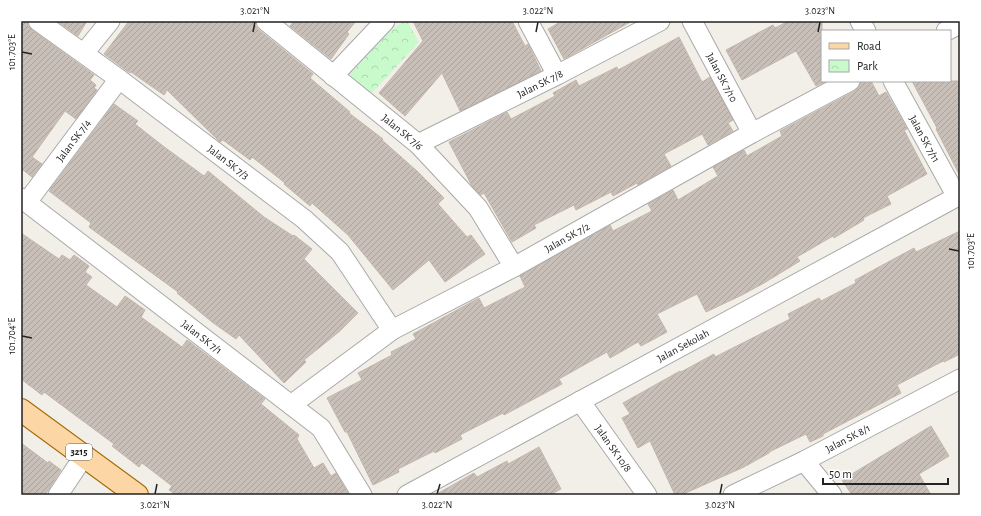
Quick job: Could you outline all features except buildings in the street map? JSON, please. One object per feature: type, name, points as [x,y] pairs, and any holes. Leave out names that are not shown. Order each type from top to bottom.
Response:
[{"type":"main road","name":"3215","points":[[21,410],[137,495]]},
{"type":"street","name":"Jalan SK 7/3","points":[[38,21],[119,79],[309,224],[340,252],[392,330]]},
{"type":"street","points":[[84,53],[110,21]]},
{"type":"street","name":"Jalan SK 7/6","points":[[266,21],[418,144],[478,208],[514,267]]},
{"type":"street","points":[[334,76],[386,21]]},
{"type":"street","points":[[528,21],[557,75]]},
{"type":"street","name":"Jalan SK 7/8","points":[[418,144],[557,75],[660,21]]},
{"type":"street","name":"Jalan SK 7/10","points":[[692,21],[752,133]]},
{"type":"street","points":[[860,21],[865,30]]},
{"type":"street","points":[[948,30],[960,24]]},
{"type":"street","name":"Jalan SK 7/4","points":[[24,200],[119,79]]},
{"type":"street","name":"Jalan SK 7/2","points":[[291,405],[392,330],[514,267],[752,133],[848,82]]},
{"type":"street","name":"Jalan SK 7/11","points":[[894,82],[959,196]]},
{"type":"street","name":"Jalan Sekolah","points":[[407,495],[959,196]]},
{"type":"street","name":"Jalan SK 7/1","points":[[24,200],[321,428],[362,495]]},
{"type":"street","name":"Jalan SK 8/1","points":[[733,495],[957,385]]},
{"type":"street","name":"Jalan SK 10/8","points":[[580,401],[647,495]]},
{"type":"street","points":[[58,495],[84,456]]},
{"type":"street","points":[[804,461],[832,495]]},
{"type":"green space","points":[[407,21],[419,42],[372,93],[347,76],[393,28]]}]
